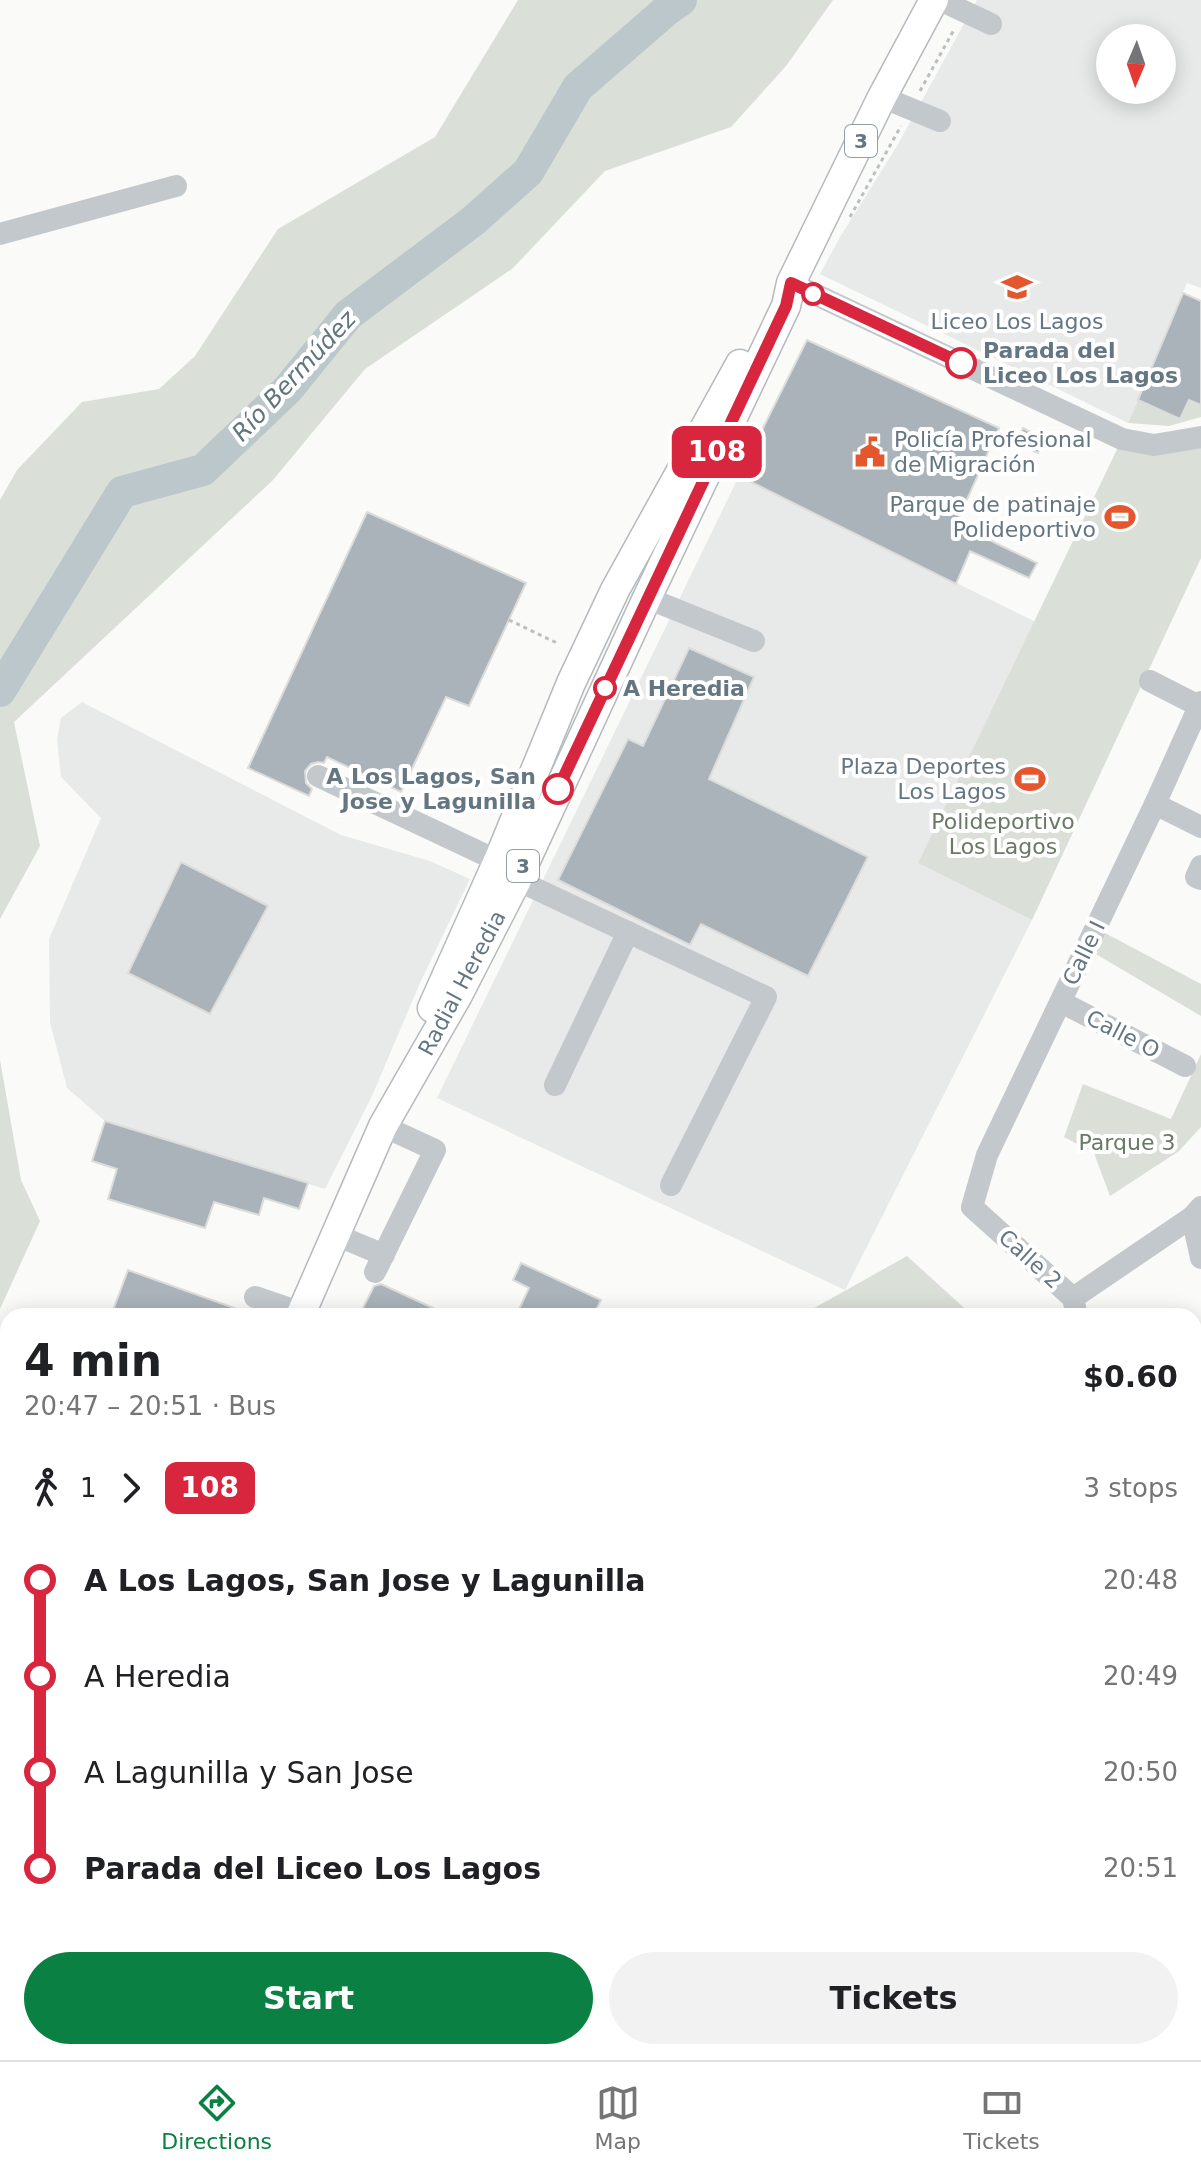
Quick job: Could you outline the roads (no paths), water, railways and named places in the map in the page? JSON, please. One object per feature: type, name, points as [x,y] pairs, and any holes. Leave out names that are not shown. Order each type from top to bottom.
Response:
[{"type":"main road","name":"3","points":[[508,871],[647,598],[777,326],[791,283],[882,97],[937,0]]},
{"type":"main road","points":[[303,1308],[444,981],[508,871],[571,683],[615,590],[775,301],[791,283]]},
{"type":"main road","points":[[615,590],[625,587],[644,569],[722,417],[777,326]]},
{"type":"street","points":[[937,0],[991,24]]},
{"type":"street","points":[[882,97],[940,121]]},
{"type":"street","points":[[0,234],[176,186]]},
{"type":"street","points":[[791,283],[1122,439],[1154,445],[1201,437]]},
{"type":"street","points":[[647,598],[754,641]]},
{"type":"street","points":[[1150,681],[1200,705]]},
{"type":"street","name":"Calle I","points":[[972,1207],[987,1155],[1200,705]]},
{"type":"street","points":[[318,776],[628,932],[766,997],[671,1185]]},
{"type":"street","points":[[1155,804],[1201,827]]},
{"type":"street","points":[[1201,866],[1196,877],[1201,879]]},
{"type":"street","points":[[555,1085],[628,932]]},
{"type":"street","name":"Calle O","points":[[1061,1002],[1185,1066]]},
{"type":"street","points":[[336,1235],[380,1264],[435,1150],[383,1126]]},
{"type":"street","name":"Calle 2","points":[[972,1207],[1075,1307]]},
{"type":"street","points":[[1075,1307],[1196,1212]]},
{"type":"street","points":[[1196,1212],[1201,1258]]},
{"type":"street","points":[[255,1297],[285,1308]]},
{"type":"waterway","name":"Río Bermúdez","points":[[0,691],[122,492],[203,470],[288,389],[348,315],[473,221],[528,172],[578,87],[681,0]]},
{"type":"place","name":"Liceo Los Lagos","points":[[1017,287]]},
{"type":"place","name":"Parada del Liceo Los Lagos","points":[[961,363]]},
{"type":"place","name":"Policía Profesional de Migración","points":[[870,452]]},
{"type":"place","name":"Parque de patinaje Polideportivo","points":[[1120,517]]},
{"type":"place","name":"A Heredia","points":[[605,688]]},
{"type":"place","name":"Plaza Deportes Los Lagos","points":[[1030,779]]},
{"type":"place","name":"A Los Lagos, San Jose y Lagunilla","points":[[558,789]]},
{"type":"park label","name":"Polideportivo Los Lagos","points":[[1003,834]]},
{"type":"park label","name":"Parque 3","points":[[1127,1142]]}]
